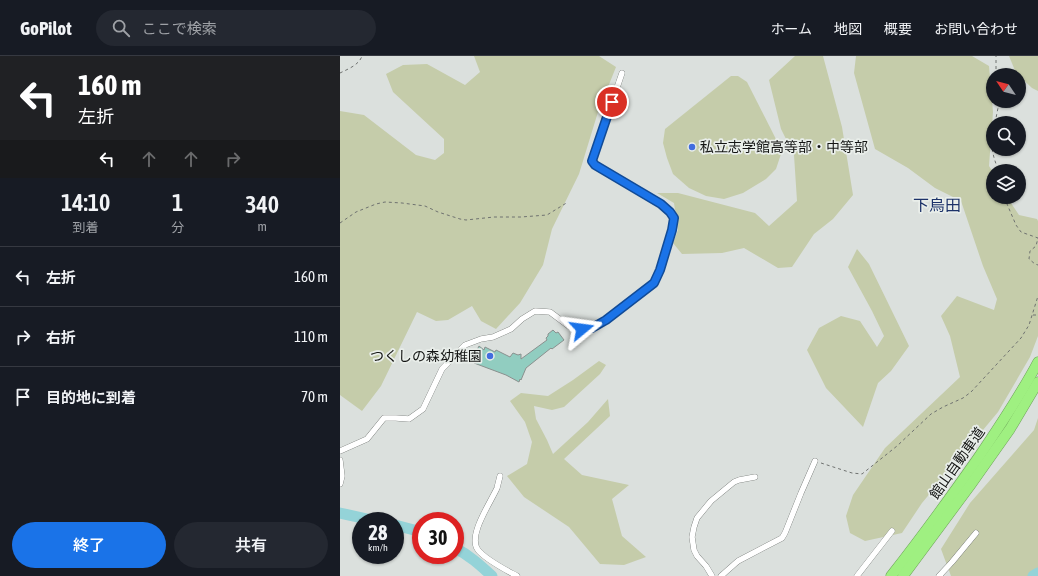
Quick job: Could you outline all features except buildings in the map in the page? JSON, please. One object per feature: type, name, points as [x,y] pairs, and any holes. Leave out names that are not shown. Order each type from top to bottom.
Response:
[{"type":"highway","name":"館山自動車道","points":[[891,576],[952,495],[979,456],[1009,412],[1038,362]]},
{"type":"highway","name":"館山自動車道","points":[[903,576],[969,488],[1010,428],[1038,382]]},
{"type":"street","points":[[340,451],[367,439],[384,418],[409,419],[423,409],[442,369],[465,345],[481,339],[493,337],[511,329],[522,319],[535,311],[550,312],[570,327],[582,329],[592,328],[606,320],[654,283],[662,263],[674,218],[661,204],[595,165],[592,161],[622,73]]},
{"type":"street","points":[[340,460],[342,476],[340,484]]},
{"type":"street","points":[[721,576],[738,561],[782,538],[815,461]]},
{"type":"street","points":[[500,476],[497,488],[484,512],[475,541],[479,552],[496,565],[515,576]]},
{"type":"street","points":[[712,576],[694,550],[692,537],[697,518],[710,501],[734,482],[755,477]]},
{"type":"street","points":[[857,576],[892,531]]},
{"type":"street","points":[[939,576],[976,533]]},
{"type":"path","points":[[340,73],[357,64],[362,59],[362,56]]},
{"type":"path","points":[[996,56],[996,68]]},
{"type":"path","points":[[340,222],[356,212],[385,202],[425,206],[438,212],[466,220],[494,217],[548,215],[568,202]]},
{"type":"path","points":[[1007,204],[1016,225],[1021,232],[1038,238],[1036,246],[1030,251],[1029,259],[1038,265]]},
{"type":"path","points":[[815,461],[852,473],[862,474],[897,446],[931,414],[963,398],[971,392],[1021,338],[1029,325],[1038,296]]},
{"type":"green space","points":[[474,56],[599,56],[616,67],[598,112],[579,174],[552,229],[543,265],[520,303],[496,329],[481,321],[472,306],[448,320],[436,321],[417,312],[381,386],[362,411],[340,395],[340,111],[364,115],[416,155],[435,160],[444,153],[444,139],[393,92],[386,74],[403,65],[427,64],[465,85],[480,72]]},
{"type":"green space","points":[[795,56],[823,56],[842,127],[853,195],[833,219],[814,234],[792,267],[778,268],[744,248],[722,253],[682,254],[673,243],[678,230],[674,203],[657,193],[678,193],[755,213],[769,226],[797,201],[794,155],[781,129],[769,80]]},
{"type":"green space","points":[[856,56],[972,56],[989,66],[989,68],[986,68],[986,108],[993,108],[993,112],[993,116],[986,116],[986,156],[990,156],[989,164],[986,164],[986,204],[1012,204],[1019,215],[1037,219],[1038,221],[1038,336],[1030,357],[998,412],[922,503],[902,533],[865,541],[850,533],[846,516],[853,495],[885,448],[960,377],[950,336],[941,316],[957,296],[994,310],[997,299],[983,266],[961,201],[935,188],[908,168],[875,149],[854,73]]},
{"type":"green space","points":[[1009,56],[1038,56],[1038,91],[1026,82],[1026,68],[1014,68]]},
{"type":"green space","points":[[731,76],[738,76],[747,82],[782,151],[776,169],[766,179],[743,193],[724,199],[706,196],[689,188],[673,174],[663,143],[665,129]]},
{"type":"green space","points":[[857,249],[869,264],[909,346],[891,371],[878,383],[863,427],[826,388],[807,350],[819,328],[841,316],[860,321],[877,347],[884,336],[848,267]]},
{"type":"green space","points":[[599,361],[606,365],[600,374],[564,407],[552,410],[534,406],[536,419],[553,454],[588,422],[608,399],[610,416],[564,459],[582,475],[629,485],[612,499],[622,536],[646,557],[624,565],[600,564],[569,527],[524,497],[507,476],[527,464],[532,442],[525,422],[510,401],[521,393],[548,396]]},
{"type":"green space","points":[[1038,418],[1038,576],[951,576],[941,549],[970,503],[1034,430]]},
{"type":"waterway","points":[[340,513],[352,516]]},
{"type":"waterway","points":[[404,527],[412,529]]},
{"type":"waterway","points":[[464,553],[492,576]]},
{"type":"waterway","points":[[1033,576],[1038,573]]},
{"type":"place","name":"私立志学館高等部・中等部","points":[[692,147]]},
{"type":"place","name":"つくしの森幼稚園","points":[[490,356]]},
{"type":"district","name":"下烏田","points":[[937,205]]},
{"type":"route","points":[[582,329],[592,328],[606,320],[654,283],[660,270],[674,218],[661,204],[595,165],[592,161],[612,102]]}]
